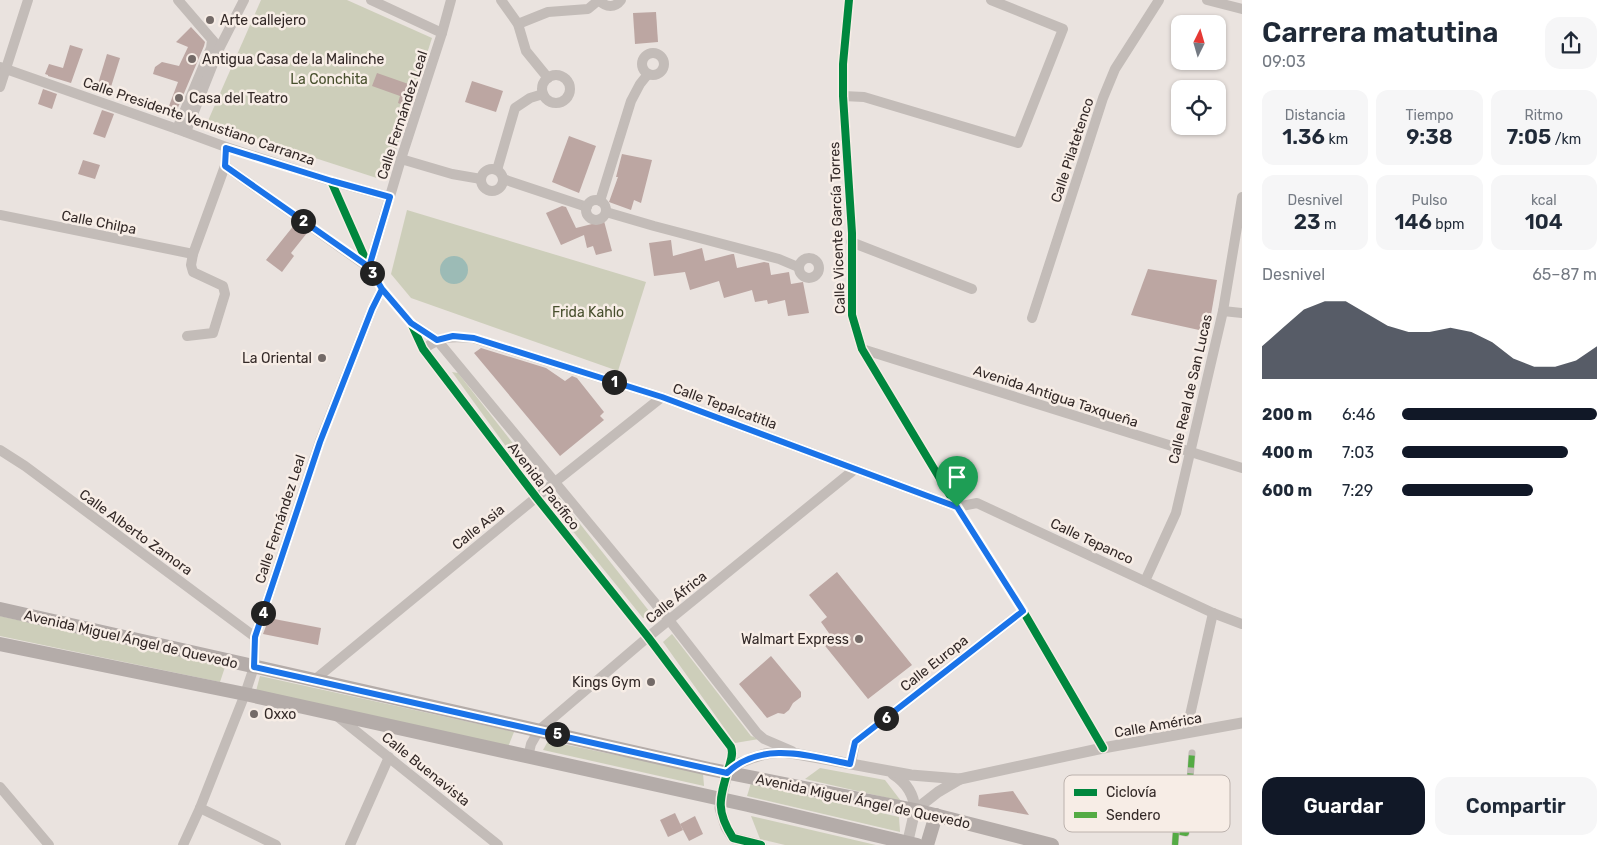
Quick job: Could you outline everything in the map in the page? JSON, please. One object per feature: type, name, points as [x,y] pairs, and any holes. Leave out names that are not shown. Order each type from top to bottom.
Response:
[{"type":"main road","name":"Avenida Miguel Ángel de Quevedo","points":[[0,609],[727,773],[915,810],[1052,845]]},
{"type":"main road","name":"Avenida Miguel Ángel de Quevedo","points":[[0,644],[245,694],[337,716],[720,799],[909,844]]},
{"type":"main road","points":[[928,845],[936,815]]},
{"type":"street","points":[[0,87],[3,68],[28,0]]},
{"type":"street","points":[[178,0],[219,49]]},
{"type":"street","points":[[182,130],[244,0]]},
{"type":"street","points":[[371,0],[442,33]]},
{"type":"street","name":"Calle Fernández Leal","points":[[369,267],[451,0]]},
{"type":"street","points":[[501,0],[518,24],[526,51],[548,78]]},
{"type":"street","points":[[518,24],[548,12],[588,9],[599,0],[609,6],[617,4],[621,0]]},
{"type":"street","name":"Calle Vicente García Torres","points":[[849,0],[843,64],[843,96],[852,242],[852,315],[862,349],[957,507],[1023,611],[1103,748]]},
{"type":"street","points":[[843,96],[864,98],[1018,144],[1063,29],[991,0]]},
{"type":"street","name":"Calle Pilatetenco","points":[[1032,318],[1103,98],[1115,69],[1159,0]]},
{"type":"street","points":[[1207,0],[1242,9]]},
{"type":"street","points":[[182,130],[211,48],[212,40]]},
{"type":"street","name":"Calle Presidente Venustiano Carranza","points":[[3,68],[182,130],[226,148],[390,197]]},
{"type":"street","points":[[600,201],[631,101],[648,74]]},
{"type":"street","points":[[557,76],[565,79],[570,87],[569,96],[562,102],[549,101],[543,94],[543,85],[548,78],[557,76]]},
{"type":"street","points":[[481,178],[485,188],[492,190],[498,188],[502,182],[500,174],[515,108],[530,98],[543,94]]},
{"type":"street","points":[[187,336],[213,333],[225,294],[223,286],[193,272],[191,265],[193,254],[225,166],[226,148]]},
{"type":"street","points":[[401,159],[452,174],[481,178]]},
{"type":"street","points":[[225,166],[369,267]]},
{"type":"street","points":[[481,178],[487,170],[587,207]]},
{"type":"street","name":"Avenida Pacífico","points":[[332,181],[369,267],[382,289],[411,323],[423,349],[536,498],[648,637],[731,747],[732,757],[720,799]]},
{"type":"street","name":"Calle Real de San Lucas","points":[[1145,581],[1176,513],[1223,311],[1242,197]]},
{"type":"street","points":[[600,201],[605,205],[606,212],[600,219],[594,220],[588,216],[587,207],[590,202],[600,201]]},
{"type":"street","points":[[606,212],[779,259],[798,267]]},
{"type":"street","name":"Calle Chilpa","points":[[0,215],[193,254]]},
{"type":"street","points":[[852,242],[972,289]]},
{"type":"street","name":"Calle Fernández Leal","points":[[182,845],[200,808],[245,694],[254,667],[255,637],[320,442],[372,309],[382,289]]},
{"type":"street","points":[[1223,311],[1242,313]]},
{"type":"street","name":"Avenida Pacífico","points":[[411,323],[437,340],[669,620],[757,733],[764,739],[797,754]]},
{"type":"street","name":"Calle Tepalcatitla","points":[[423,349],[437,340],[453,336],[474,338],[662,397],[957,507]]},
{"type":"street","name":"Avenida Antigua Taxqueña","points":[[862,349],[1242,468]]},
{"type":"street","name":"Calle Asia","points":[[313,681],[555,482],[662,397]]},
{"type":"street","name":"Calle Alberto Zamora","points":[[0,450],[25,466],[255,637]]},
{"type":"street","name":"Calle África","points":[[528,757],[531,744],[539,730],[648,637],[855,469]]},
{"type":"street","name":"Calle Tepanco","points":[[957,507],[977,503],[1213,613],[1242,624]]},
{"type":"street","name":"Calle Europa","points":[[850,764],[855,742],[1023,611]]},
{"type":"street","points":[[1186,733],[1213,613]]},
{"type":"street","name":"Calle Buenavista","points":[[337,716],[496,844]]},
{"type":"street","name":"Calle América","points":[[727,773],[735,765],[760,755],[777,752],[797,754],[911,776],[960,779],[1103,748],[1242,723]]},
{"type":"street","points":[[1190,775],[1192,753]]},
{"type":"street","points":[[350,845],[389,757]]},
{"type":"street","points":[[890,772],[908,788],[914,800],[915,810],[909,844]]},
{"type":"street","name":"Calle América","points":[[915,810],[938,792],[960,779]]},
{"type":"street","points":[[0,788],[49,845]]},
{"type":"street","points":[[720,799],[720,808],[730,842],[761,845]]},
{"type":"street","points":[[200,808],[276,845]]},
{"type":"street","points":[[1175,845],[1176,832]]},
{"type":"green space","name":"La Conchita","points":[[261,0],[347,0],[432,38],[386,181],[207,123]]},
{"type":"green space","name":"Frida Kahlo","points":[[407,210],[646,282],[618,371],[411,298],[391,274]]},
{"type":"green space","points":[[452,372],[458,373],[533,469],[526,474]]},
{"type":"green space","points":[[554,491],[653,616],[643,618],[546,498]]},
{"type":"green space","points":[[0,616],[225,667],[220,682],[0,636]]},
{"type":"green space","points":[[672,634],[751,736],[759,739],[735,743],[663,642]]},
{"type":"green space","points":[[260,676],[514,732],[508,747],[256,691]]},
{"type":"green space","points":[[548,741],[703,773],[704,786],[543,750]]},
{"type":"green space","points":[[820,768],[885,780],[901,801],[805,779]]},
{"type":"green space","points":[[751,783],[899,817],[900,832],[747,796]]},
{"type":"green space","points":[[751,816],[876,845],[785,845],[760,839]]},
{"type":"water","points":[[454,256],[464,260],[468,270],[464,280],[454,284],[444,280],[440,270],[444,260]]},
{"type":"building","points":[[656,12],[658,42],[635,44],[633,13]]},
{"type":"building","points":[[191,27],[205,42],[174,117],[166,114],[178,82],[153,74],[155,67],[162,62],[179,66],[188,47],[176,42]]},
{"type":"building","points":[[70,45],[83,49],[71,83],[45,74],[49,64],[63,68]]},
{"type":"building","points":[[107,54],[120,58],[110,90],[97,87]]},
{"type":"building","points":[[377,73],[417,87],[410,108],[398,103],[400,96],[372,86]]},
{"type":"building","points":[[472,81],[503,91],[496,112],[465,102]]},
{"type":"building","points":[[43,89],[57,94],[52,109],[38,104]]},
{"type":"building","points":[[102,110],[114,114],[105,138],[93,134]]},
{"type":"building","points":[[569,136],[596,146],[579,193],[552,182]]},
{"type":"building","points":[[622,154],[652,160],[641,203],[634,200],[631,210],[609,202],[618,177],[616,177]]},
{"type":"building","points":[[83,160],[100,165],[95,179],[78,174]]},
{"type":"building","points":[[562,206],[566,207],[576,228],[604,221],[612,251],[596,255],[593,246],[587,248],[584,235],[561,245],[546,213]]},
{"type":"building","points":[[295,224],[307,233],[291,253],[294,256],[282,272],[266,260]]},
{"type":"building","points":[[671,240],[673,256],[702,248],[705,261],[734,254],[737,268],[764,262],[769,263],[771,275],[789,272],[791,284],[803,282],[809,313],[788,316],[785,300],[768,304],[767,300],[755,302],[752,290],[724,298],[719,281],[690,290],[685,272],[654,276],[649,243]]},
{"type":"building","points":[[1148,269],[1217,280],[1208,332],[1131,315]]},
{"type":"building","points":[[481,348],[546,368],[565,381],[572,376],[577,378],[604,412],[600,416],[604,420],[560,456],[474,353]]},
{"type":"building","name":"Walmart Express","points":[[837,572],[912,665],[868,699],[822,642],[831,636],[821,622],[827,617],[809,595]]},
{"type":"building","points":[[269,618],[321,628],[318,645],[263,634]]},
{"type":"building","points":[[771,656],[801,692],[801,697],[784,714],[778,713],[767,718],[739,684]]},
{"type":"building","points":[[1013,791],[1029,815],[978,806],[979,795]]},
{"type":"building","points":[[675,813],[683,830],[668,837],[660,820]]},
{"type":"building","points":[[695,816],[703,834],[689,841],[680,824]]},
{"type":"marked path","points":[[1190,775],[1192,753]]},
{"type":"marked path","points":[[1175,845],[1176,832]]},
{"type":"marked path","points":[[1181,832],[1186,832]]},
{"type":"cycle path","points":[[849,0],[843,64],[843,96],[852,233],[852,315],[862,349],[957,507],[1023,611],[1103,748]]},
{"type":"cycle path","points":[[331,181],[369,267],[382,289],[411,323],[423,349],[536,497],[648,637],[731,747],[732,753],[721,798],[724,820],[733,838],[761,845]]},
{"type":"place","name":"Arte callejero","points":[[210,20]]},
{"type":"place","name":"Antigua Casa de la Malinche","points":[[192,59]]},
{"type":"place","name":"Casa del Teatro","points":[[179,98]]},
{"type":"place","name":"La Oriental","points":[[322,358]]},
{"type":"place","name":"Walmart Express","points":[[859,639]]},
{"type":"place","name":"Kings Gym","points":[[651,682]]},
{"type":"place","name":"Oxxo","points":[[254,714]]},
{"type":"route","points":[[957,507],[662,397],[474,338],[453,336],[437,340],[411,323],[382,289],[369,267],[225,166],[226,148],[390,197],[369,267],[382,289],[372,309],[320,442],[255,637],[254,667],[727,773],[735,765],[748,759],[777,752],[850,764],[855,742],[1023,611],[957,507]]}]
